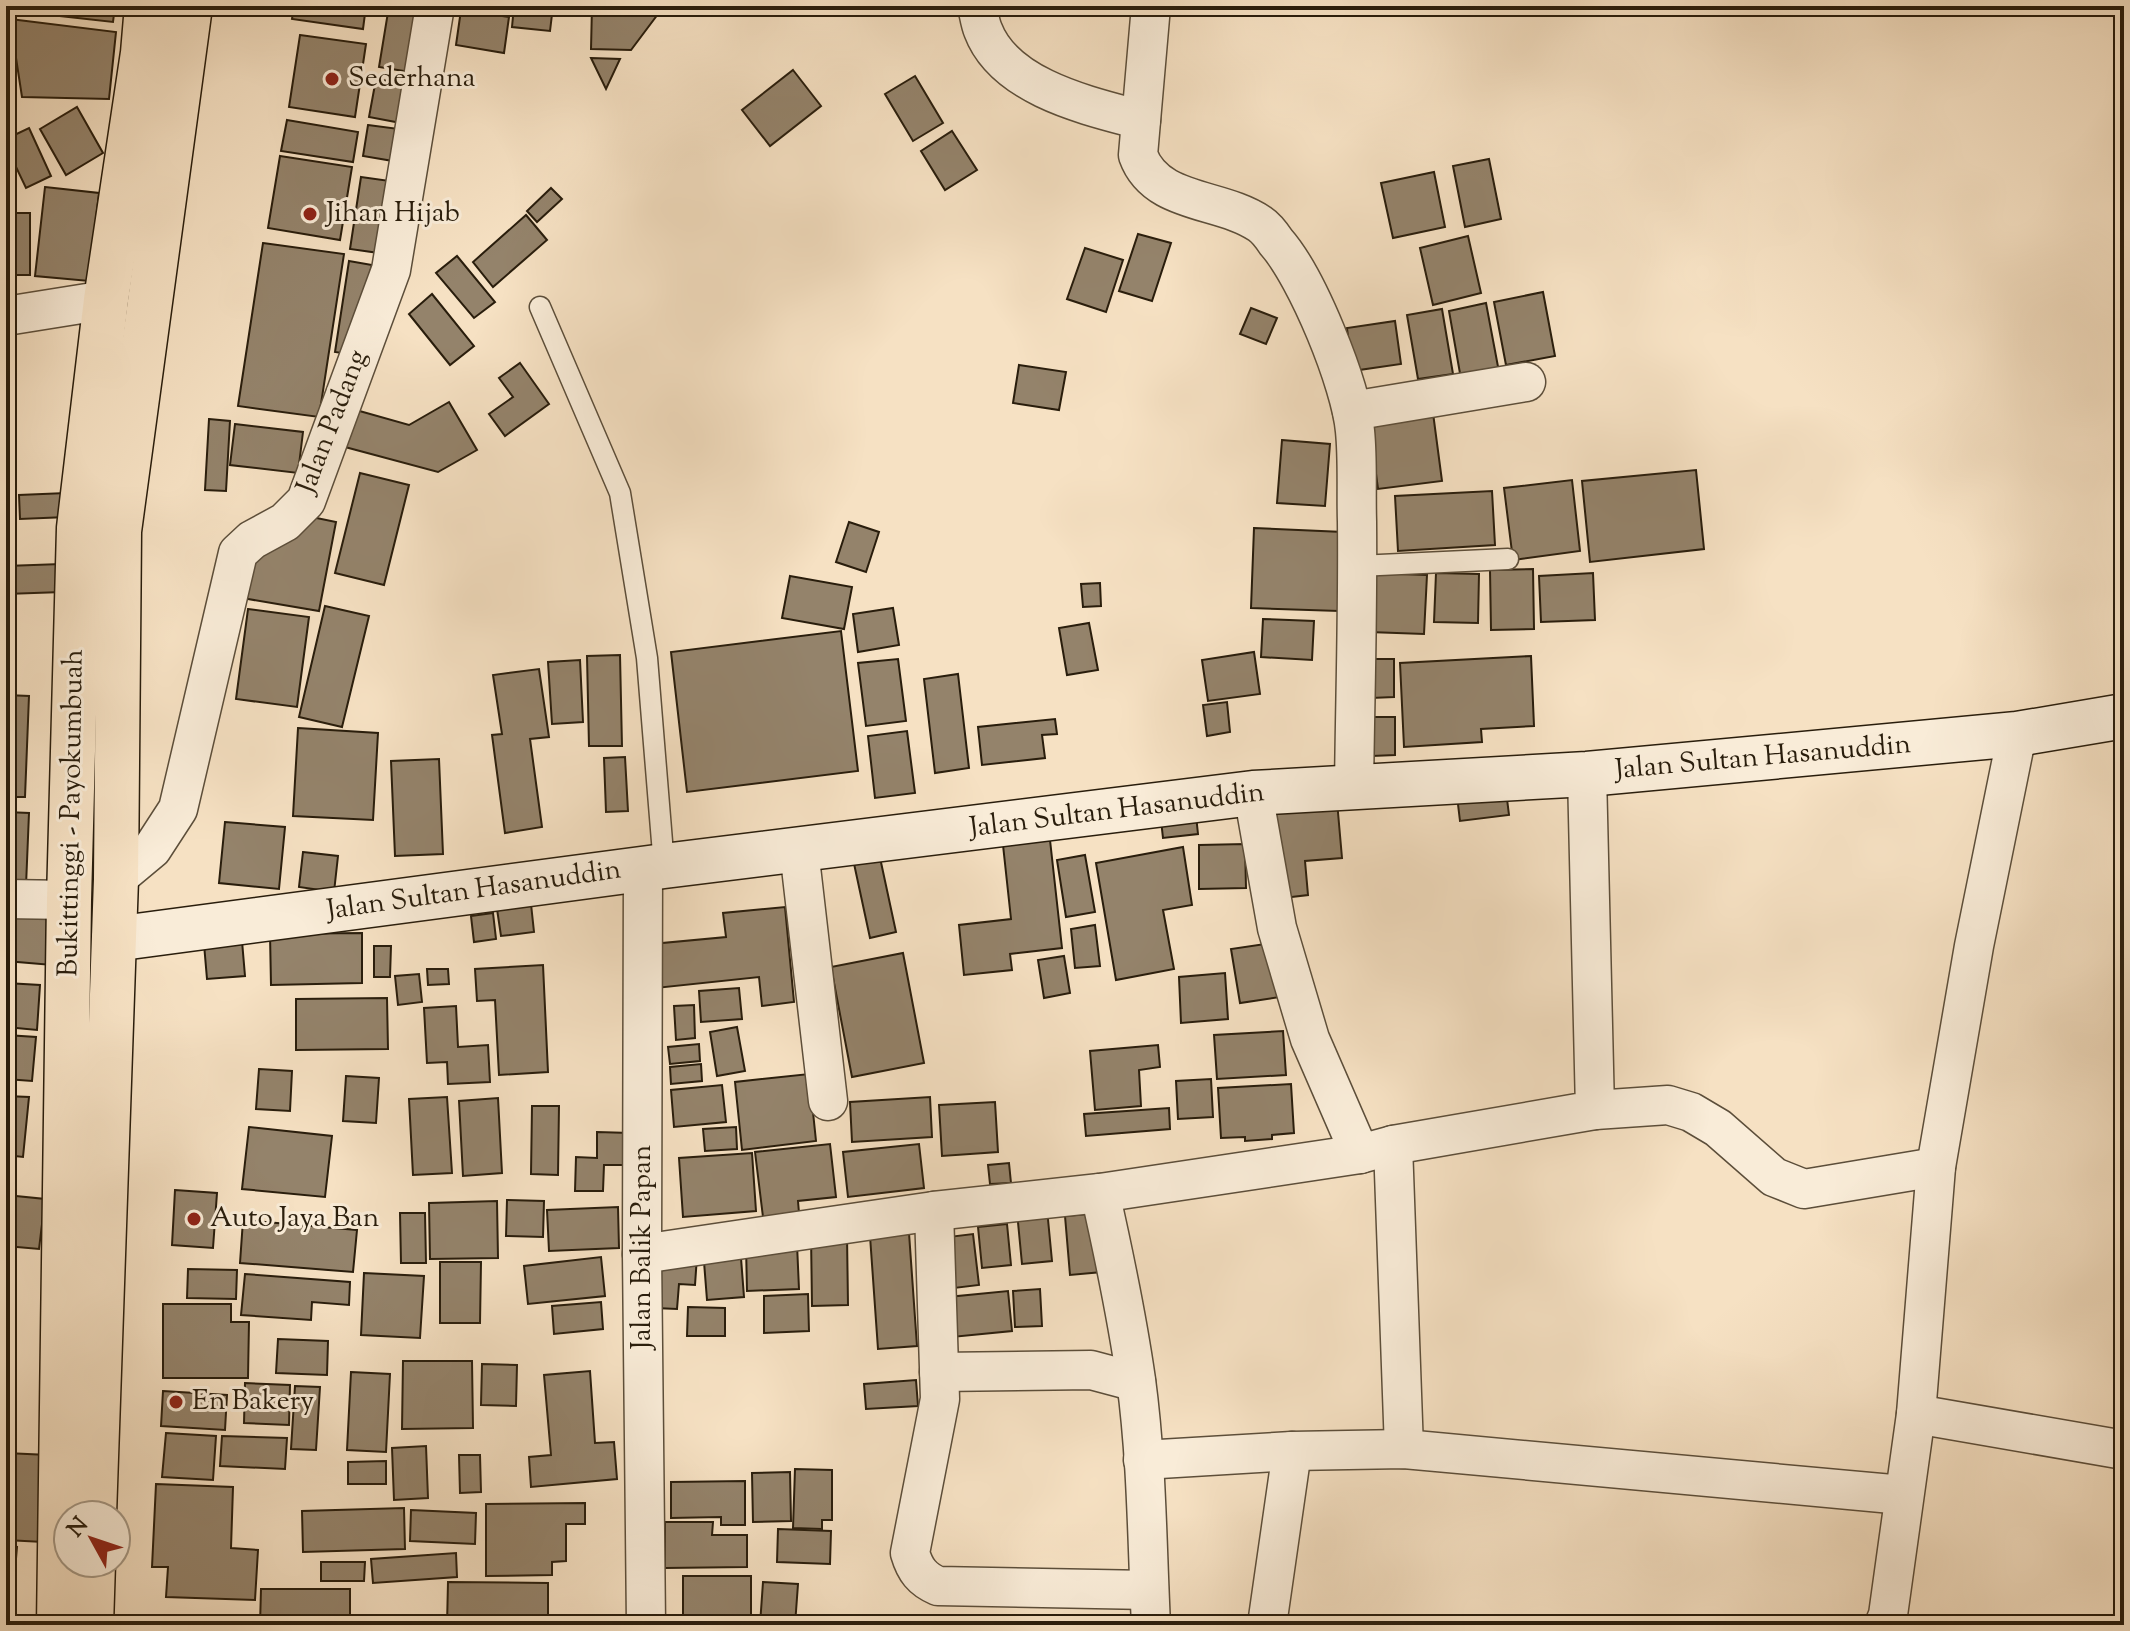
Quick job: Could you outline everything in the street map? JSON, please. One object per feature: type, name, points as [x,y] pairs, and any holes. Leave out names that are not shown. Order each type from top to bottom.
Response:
[{"type":"highway","name":"Bukittinggi - Payokumbuah","points":[[59,1625],[69,900],[79,528],[106,300],[143,53],[147,6]]},
{"type":"highway","name":"Bukittinggi - Payokumbuah","points":[[95,1499],[116,879],[119,531],[190,6]]},
{"type":"highway","points":[[91,1625],[92,1579]]},
{"type":"street","name":"Jalan Padang","points":[[116,879],[152,849],[178,809],[238,553],[252,540],[285,522],[306,501],[391,270],[435,6]]},
{"type":"street","points":[[977,6],[984,33],[1008,66],[1048,91],[1141,120]]},
{"type":"street","points":[[1151,6],[1138,155],[1147,173],[1169,190],[1227,208],[1261,225],[1279,244],[1310,299],[1344,378],[1355,431],[1358,566],[1354,789]]},
{"type":"street","points":[[6,316],[106,300]]},
{"type":"street","points":[[1352,411],[1526,382]]},
{"type":"street","name":"Jalan Sultan Hasanuddin","points":[[114,939],[1253,793],[1587,774],[2017,734],[2124,716]]},
{"type":"street","points":[[1884,1625],[1888,1615],[1916,1414],[1936,1167],[1974,946],[2017,734]]},
{"type":"street","points":[[1587,774],[1595,1110]]},
{"type":"street","points":[[1253,793],[1277,928],[1310,1039],[1376,1150],[1404,1449]]},
{"type":"street","points":[[799,850],[828,1101]]},
{"type":"street","name":"Jalan Balik Papan","points":[[646,1625],[642,1254],[654,868]]},
{"type":"street","points":[[6,899],[69,900]]},
{"type":"street","points":[[642,1254],[934,1211],[1100,1193],[1376,1150],[1595,1110],[1668,1105],[1691,1112],[1718,1128],[1774,1177],[1804,1189],[1936,1167]]},
{"type":"street","points":[[934,1211],[940,1399],[910,1553],[920,1575],[938,1586],[1150,1608],[1136,1382],[1100,1193]]},
{"type":"street","points":[[939,1372],[1091,1370],[1136,1382]]},
{"type":"street","points":[[1916,1414],[2124,1450]]},
{"type":"street","points":[[1143,1460],[1292,1451],[1404,1449],[1903,1495]]},
{"type":"street","points":[[1267,1625],[1292,1451]]},
{"type":"lane","points":[[540,307],[620,493],[647,658],[654,868]]},
{"type":"lane","points":[[1358,566],[1508,559]]},
{"type":"building","points":[[6,6],[115,6],[113,22],[6,10]]},
{"type":"building","points":[[294,6],[366,6],[363,29],[292,19]]},
{"type":"building","points":[[389,6],[420,8],[410,72],[379,67]]},
{"type":"building","points":[[514,6],[553,6],[550,31],[512,27]]},
{"type":"building","points":[[592,6],[664,6],[631,50],[591,49]]},
{"type":"building","points":[[1057,6],[1107,6],[1106,14],[1057,10]]},
{"type":"building","points":[[461,10],[509,17],[504,53],[456,45]]},
{"type":"building","points":[[10,19],[116,32],[109,99],[22,97]]},
{"type":"building","points":[[300,35],[366,44],[355,117],[289,107]]},
{"type":"building","points":[[591,58],[620,59],[606,89]]},
{"type":"building","points":[[793,70],[821,106],[770,146],[742,110]]},
{"type":"building","points":[[915,76],[943,123],[913,141],[885,94]]},
{"type":"building","points":[[376,79],[407,84],[401,123],[369,117]]},
{"type":"building","points":[[77,107],[103,153],[66,175],[40,129]]},
{"type":"building","points":[[287,120],[358,132],[353,162],[281,151]]},
{"type":"building","points":[[368,125],[399,129],[393,161],[363,156]]},
{"type":"building","points":[[29,128],[51,176],[26,188],[6,146],[6,139]]},
{"type":"building","points":[[952,131],[977,170],[945,190],[921,151]]},
{"type":"building","points":[[280,156],[352,167],[340,240],[268,228]]},
{"type":"building","points":[[1489,159],[1501,219],[1465,227],[1453,166]]},
{"type":"building","points":[[1434,172],[1445,227],[1393,238],[1381,183]]},
{"type":"building","points":[[361,177],[390,181],[379,253],[350,249]]},
{"type":"building","points":[[45,187],[99,193],[89,281],[35,276]]},
{"type":"building","points":[[551,188],[562,199],[537,222],[527,211]]},
{"type":"building","points":[[6,213],[30,213],[30,275],[6,275]]},
{"type":"building","points":[[526,215],[547,240],[493,287],[473,262]]},
{"type":"building","points":[[1138,234],[1171,243],[1152,301],[1119,291]]},
{"type":"building","points":[[1468,236],[1481,293],[1433,305],[1420,248]]},
{"type":"building","points":[[263,243],[344,254],[319,417],[238,406]]},
{"type":"building","points":[[1085,248],[1123,260],[1106,312],[1067,299]]},
{"type":"building","points":[[457,256],[495,302],[474,318],[436,273]]},
{"type":"building","points":[[349,261],[372,265],[348,354],[335,352]]},
{"type":"building","points":[[1543,292],[1555,356],[1506,365],[1494,302]]},
{"type":"building","points":[[432,294],[474,346],[450,365],[409,314]]},
{"type":"building","points":[[1486,303],[1499,372],[1461,379],[1449,311]]},
{"type":"building","points":[[1251,308],[1277,318],[1266,344],[1240,334]]},
{"type":"building","points":[[1442,309],[1453,374],[1418,379],[1407,315]]},
{"type":"building","points":[[1395,321],[1401,364],[1352,371],[1347,328]]},
{"type":"building","points":[[520,363],[549,404],[505,436],[489,414],[513,397],[499,378]]},
{"type":"building","points":[[1019,365],[1066,372],[1059,410],[1013,403]]},
{"type":"building","points":[[449,402],[477,450],[438,472],[345,447],[356,410],[409,425]]},
{"type":"building","points":[[1433,413],[1442,481],[1378,489],[1369,421]]},
{"type":"building","points":[[209,419],[230,421],[226,491],[205,490]]},
{"type":"building","points":[[235,424],[303,432],[298,473],[230,465]]},
{"type":"building","points":[[1282,440],[1330,444],[1325,506],[1277,503]]},
{"type":"building","points":[[1696,470],[1704,549],[1590,562],[1582,481]]},
{"type":"building","points":[[360,473],[409,485],[384,585],[335,573]]},
{"type":"building","points":[[1572,480],[1580,551],[1513,560],[1504,488]]},
{"type":"building","points":[[1492,491],[1495,545],[1398,551],[1395,496]]},
{"type":"building","points":[[66,493],[67,517],[20,519],[19,495]]},
{"type":"building","points":[[15,503],[16,534],[6,534],[6,504]]},
{"type":"building","points":[[307,516],[336,522],[319,611],[242,598],[249,559]]},
{"type":"building","points":[[849,522],[879,532],[866,572],[836,562]]},
{"type":"building","points":[[1254,528],[1343,532],[1339,611],[1251,608]]},
{"type":"building","points":[[61,564],[62,592],[6,594],[6,566]]},
{"type":"building","points":[[1533,569],[1534,629],[1491,630],[1490,570]]},
{"type":"building","points":[[1372,573],[1427,575],[1424,634],[1369,632]]},
{"type":"building","points":[[1436,573],[1479,574],[1478,623],[1434,622]]},
{"type":"building","points":[[1593,573],[1595,620],[1541,622],[1539,576]]},
{"type":"building","points":[[790,576],[852,587],[844,629],[782,618]]},
{"type":"building","points":[[1100,583],[1101,606],[1083,607],[1081,584]]},
{"type":"building","points":[[325,606],[369,616],[342,727],[299,717]]},
{"type":"building","points":[[893,608],[899,645],[858,652],[853,614]]},
{"type":"building","points":[[248,609],[309,617],[297,707],[236,699]]},
{"type":"building","points":[[1263,619],[1314,621],[1312,660],[1261,657]]},
{"type":"building","points":[[1089,623],[1098,670],[1067,675],[1059,628]]},
{"type":"building","points":[[841,631],[858,771],[687,792],[671,652]]},
{"type":"building","points":[[1254,652],[1260,694],[1208,701],[1202,660]]},
{"type":"building","points":[[620,655],[622,746],[589,746],[587,656]]},
{"type":"building","points":[[1531,656],[1534,726],[1481,729],[1482,742],[1404,747],[1400,663]]},
{"type":"building","points":[[898,659],[906,721],[866,726],[858,663]]},
{"type":"building","points":[[1371,659],[1394,659],[1394,697],[1371,698]]},
{"type":"building","points":[[580,660],[583,722],[552,724],[548,662]]},
{"type":"building","points":[[539,669],[549,737],[530,739],[542,827],[505,833],[492,735],[502,734],[493,675]]},
{"type":"building","points":[[958,674],[969,768],[935,773],[924,679]]},
{"type":"building","points":[[6,695],[29,696],[25,797],[6,797]]},
{"type":"building","points":[[1227,702],[1230,732],[1207,736],[1203,705]]},
{"type":"building","points":[[1371,717],[1395,717],[1395,755],[1372,756]]},
{"type":"building","points":[[1055,719],[1057,734],[1042,735],[1045,758],[982,765],[978,727]]},
{"type":"building","points":[[298,728],[378,733],[373,820],[293,816]]},
{"type":"building","points":[[907,731],[915,793],[875,798],[868,736]]},
{"type":"building","points":[[625,757],[628,811],[606,812],[604,758]]},
{"type":"building","points":[[439,759],[443,854],[395,856],[391,761]]},
{"type":"building","points":[[1506,791],[1509,815],[1460,821],[1457,796]]},
{"type":"building","points":[[1337,801],[1342,858],[1305,861],[1308,895],[1275,899],[1266,809]]},
{"type":"building","points":[[1195,806],[1198,834],[1163,838],[1160,811]]},
{"type":"building","points":[[6,812],[29,813],[26,886],[6,885]]},
{"type":"building","points":[[225,822],[285,827],[279,889],[219,883]]},
{"type":"building","points":[[1050,840],[1062,948],[1010,954],[1012,970],[964,975],[959,925],[1011,919],[1003,845]]},
{"type":"building","points":[[1245,844],[1246,888],[1199,889],[1199,845]]},
{"type":"building","points":[[1183,847],[1192,905],[1163,910],[1174,969],[1116,980],[1096,863]]},
{"type":"building","points":[[303,852],[338,856],[334,892],[299,887]]},
{"type":"building","points":[[879,853],[896,932],[870,938],[853,859]]},
{"type":"building","points":[[1085,855],[1095,912],[1066,917],[1057,860]]},
{"type":"building","points":[[531,904],[534,932],[501,936],[497,909]]},
{"type":"building","points":[[785,907],[794,1002],[762,1006],[759,977],[656,988],[652,944],[726,937],[723,913]]},
{"type":"building","points":[[6,910],[56,914],[52,965],[6,961]]},
{"type":"building","points":[[493,913],[496,939],[474,942],[471,916]]},
{"type":"building","points":[[1095,925],[1100,966],[1075,968],[1071,929]]},
{"type":"building","points":[[362,933],[362,983],[271,985],[270,934]]},
{"type":"building","points":[[242,941],[245,976],[207,979],[204,944]]},
{"type":"building","points":[[1272,943],[1280,997],[1240,1003],[1231,949]]},
{"type":"building","points":[[374,946],[391,946],[390,977],[374,977]]},
{"type":"building","points":[[903,953],[924,1063],[852,1077],[831,967]]},
{"type":"building","points":[[1064,956],[1070,993],[1044,998],[1038,960]]},
{"type":"building","points":[[543,965],[548,1072],[499,1075],[495,1000],[477,1001],[475,969]]},
{"type":"building","points":[[427,969],[448,969],[449,984],[428,985]]},
{"type":"building","points":[[1225,973],[1228,1019],[1181,1023],[1179,977]]},
{"type":"building","points":[[419,974],[422,1002],[398,1005],[395,976]]},
{"type":"building","points":[[6,983],[40,985],[37,1030],[6,1027]]},
{"type":"building","points":[[739,988],[742,1019],[701,1022],[699,991]]},
{"type":"building","points":[[387,998],[388,1049],[296,1050],[296,999]]},
{"type":"building","points":[[694,1005],[695,1038],[676,1040],[674,1006]]},
{"type":"building","points":[[456,1006],[458,1047],[488,1045],[490,1082],[448,1084],[447,1062],[427,1063],[424,1008]]},
{"type":"building","points":[[737,1027],[745,1071],[717,1076],[710,1032]]},
{"type":"building","points":[[1283,1031],[1286,1075],[1217,1079],[1214,1035]]},
{"type":"building","points":[[6,1035],[36,1037],[32,1081],[6,1079]]},
{"type":"building","points":[[699,1044],[700,1061],[670,1064],[668,1047]]},
{"type":"building","points":[[1158,1045],[1160,1067],[1139,1070],[1141,1106],[1095,1110],[1090,1051]]},
{"type":"building","points":[[701,1064],[702,1081],[671,1084],[670,1067]]},
{"type":"building","points":[[259,1069],[292,1071],[290,1111],[256,1109]]},
{"type":"building","points":[[809,1074],[816,1141],[742,1150],[735,1082]]},
{"type":"building","points":[[346,1076],[379,1078],[376,1123],[343,1121]]},
{"type":"building","points":[[1211,1079],[1213,1117],[1178,1119],[1176,1081]]},
{"type":"building","points":[[1291,1084],[1294,1133],[1245,1141],[1245,1137],[1221,1138],[1218,1088]]},
{"type":"building","points":[[722,1085],[726,1122],[674,1127],[671,1090]]},
{"type":"building","points":[[6,1096],[29,1097],[23,1157],[6,1155]]},
{"type":"building","points":[[447,1097],[452,1173],[413,1175],[409,1099]]},
{"type":"building","points":[[930,1097],[932,1137],[852,1142],[850,1102]]},
{"type":"building","points":[[498,1098],[502,1173],[463,1176],[459,1101]]},
{"type":"building","points":[[995,1102],[998,1152],[942,1156],[939,1105]]},
{"type":"building","points":[[532,1106],[559,1106],[558,1175],[531,1174]]},
{"type":"building","points":[[1169,1108],[1170,1129],[1086,1136],[1084,1114]]},
{"type":"building","points":[[249,1127],[332,1136],[325,1197],[242,1189]]},
{"type":"building","points":[[736,1127],[737,1149],[705,1151],[703,1129]]},
{"type":"building","points":[[597,1132],[630,1133],[628,1165],[604,1165],[603,1191],[575,1191],[576,1157],[597,1158]]},
{"type":"building","points":[[830,1144],[836,1197],[798,1201],[799,1213],[763,1217],[755,1152]]},
{"type":"building","points":[[919,1144],[924,1188],[848,1197],[843,1152]]},
{"type":"building","points":[[752,1153],[756,1211],[683,1217],[679,1158]]},
{"type":"building","points":[[1009,1163],[1011,1183],[990,1184],[988,1165]]},
{"type":"building","points":[[175,1190],[217,1193],[213,1248],[172,1245]]},
{"type":"building","points":[[6,1195],[45,1199],[39,1249],[6,1246]]},
{"type":"building","points":[[507,1200],[544,1201],[543,1237],[506,1236]]},
{"type":"building","points":[[497,1201],[498,1258],[430,1259],[429,1203]]},
{"type":"building","points":[[618,1207],[619,1248],[549,1251],[547,1210]]},
{"type":"building","points":[[1047,1209],[1052,1261],[1022,1264],[1017,1212]]},
{"type":"building","points":[[400,1213],[425,1213],[426,1263],[401,1263]]},
{"type":"building","points":[[1098,1213],[1102,1272],[1070,1275],[1065,1216]]},
{"type":"building","points":[[243,1220],[357,1230],[353,1272],[240,1263]]},
{"type":"building","points":[[1007,1224],[1011,1265],[982,1268],[978,1227]]},
{"type":"building","points":[[909,1233],[917,1346],[878,1349],[870,1236]]},
{"type":"building","points":[[973,1234],[979,1285],[946,1289],[940,1238]]},
{"type":"building","points":[[811,1235],[847,1235],[848,1305],[812,1306]]},
{"type":"building","points":[[797,1244],[799,1289],[747,1291],[746,1246]]},
{"type":"building","points":[[740,1245],[744,1297],[707,1300],[703,1249]]},
{"type":"building","points":[[658,1255],[697,1256],[695,1285],[679,1284],[677,1309],[655,1308]]},
{"type":"building","points":[[601,1257],[605,1296],[528,1304],[524,1266]]},
{"type":"building","points":[[440,1262],[481,1262],[480,1323],[440,1323]]},
{"type":"building","points":[[188,1269],[237,1270],[236,1299],[187,1298]]},
{"type":"building","points":[[364,1273],[424,1276],[420,1338],[361,1335]]},
{"type":"building","points":[[245,1274],[350,1282],[349,1305],[312,1302],[311,1320],[241,1315]]},
{"type":"building","points":[[1040,1289],[1042,1326],[1015,1327],[1013,1291]]},
{"type":"building","points":[[1008,1291],[1012,1331],[952,1337],[948,1297]]},
{"type":"building","points":[[808,1294],[809,1331],[764,1333],[764,1296]]},
{"type":"building","points":[[601,1302],[603,1329],[554,1334],[552,1306]]},
{"type":"building","points":[[163,1304],[231,1304],[231,1322],[249,1322],[248,1378],[163,1378]]},
{"type":"building","points":[[688,1307],[725,1308],[725,1336],[687,1336]]},
{"type":"building","points":[[278,1339],[328,1341],[327,1375],[276,1373]]},
{"type":"building","points":[[403,1361],[472,1361],[473,1428],[402,1429]]},
{"type":"building","points":[[482,1364],[517,1365],[516,1406],[481,1405]]},
{"type":"building","points":[[590,1371],[595,1443],[614,1442],[617,1479],[531,1487],[529,1457],[551,1455],[544,1375]]},
{"type":"building","points":[[351,1372],[390,1374],[386,1452],[347,1450]]},
{"type":"building","points":[[916,1380],[918,1406],[866,1409],[864,1384]]},
{"type":"building","points":[[245,1383],[290,1385],[289,1425],[244,1423]]},
{"type":"building","points":[[295,1386],[320,1387],[316,1450],[291,1449]]},
{"type":"building","points":[[163,1391],[227,1395],[225,1430],[161,1426]]},
{"type":"building","points":[[166,1433],[216,1436],[213,1480],[162,1477]]},
{"type":"building","points":[[222,1436],[287,1438],[285,1469],[220,1466]]},
{"type":"building","points":[[426,1446],[428,1498],[394,1500],[392,1448]]},
{"type":"building","points":[[6,1453],[48,1455],[43,1542],[6,1540]]},
{"type":"building","points":[[459,1455],[480,1455],[481,1492],[460,1493]]},
{"type":"building","points":[[386,1461],[386,1484],[348,1484],[348,1462]]},
{"type":"building","points":[[795,1469],[832,1470],[832,1520],[822,1520],[822,1529],[793,1528]]},
{"type":"building","points":[[790,1472],[791,1521],[753,1522],[752,1473]]},
{"type":"building","points":[[745,1481],[745,1525],[721,1525],[721,1517],[671,1518],[671,1482]]},
{"type":"building","points":[[156,1484],[233,1487],[231,1548],[258,1550],[255,1600],[166,1597],[168,1567],[152,1567]]},
{"type":"building","points":[[585,1503],[585,1524],[566,1524],[566,1561],[552,1562],[552,1575],[486,1576],[486,1504]]},
{"type":"building","points":[[404,1508],[405,1549],[303,1552],[302,1511]]},
{"type":"building","points":[[411,1510],[476,1513],[475,1544],[410,1541]]},
{"type":"building","points":[[665,1522],[713,1522],[712,1535],[747,1535],[747,1567],[665,1568]]},
{"type":"building","points":[[778,1529],[831,1531],[830,1564],[777,1562]]},
{"type":"building","points":[[6,1546],[17,1547],[14,1582],[6,1582]]},
{"type":"building","points":[[456,1553],[457,1577],[373,1583],[371,1559]]},
{"type":"building","points":[[321,1562],[365,1562],[364,1581],[321,1581]]},
{"type":"building","points":[[683,1576],[751,1576],[751,1625],[683,1625]]},
{"type":"building","points":[[448,1582],[548,1583],[548,1619],[570,1620],[570,1625],[447,1625]]},
{"type":"building","points":[[763,1582],[798,1584],[795,1625],[760,1625]]},
{"type":"building","points":[[261,1589],[350,1589],[350,1625],[260,1625]]},
{"type":"place","name":"Sederhana","points":[[332,79]]},
{"type":"place","name":"Jihan Hijab","points":[[310,214]]},
{"type":"place","name":"Auto Jaya Ban","points":[[194,1219]]},
{"type":"place","name":"En Bakery","points":[[176,1402]]}]
